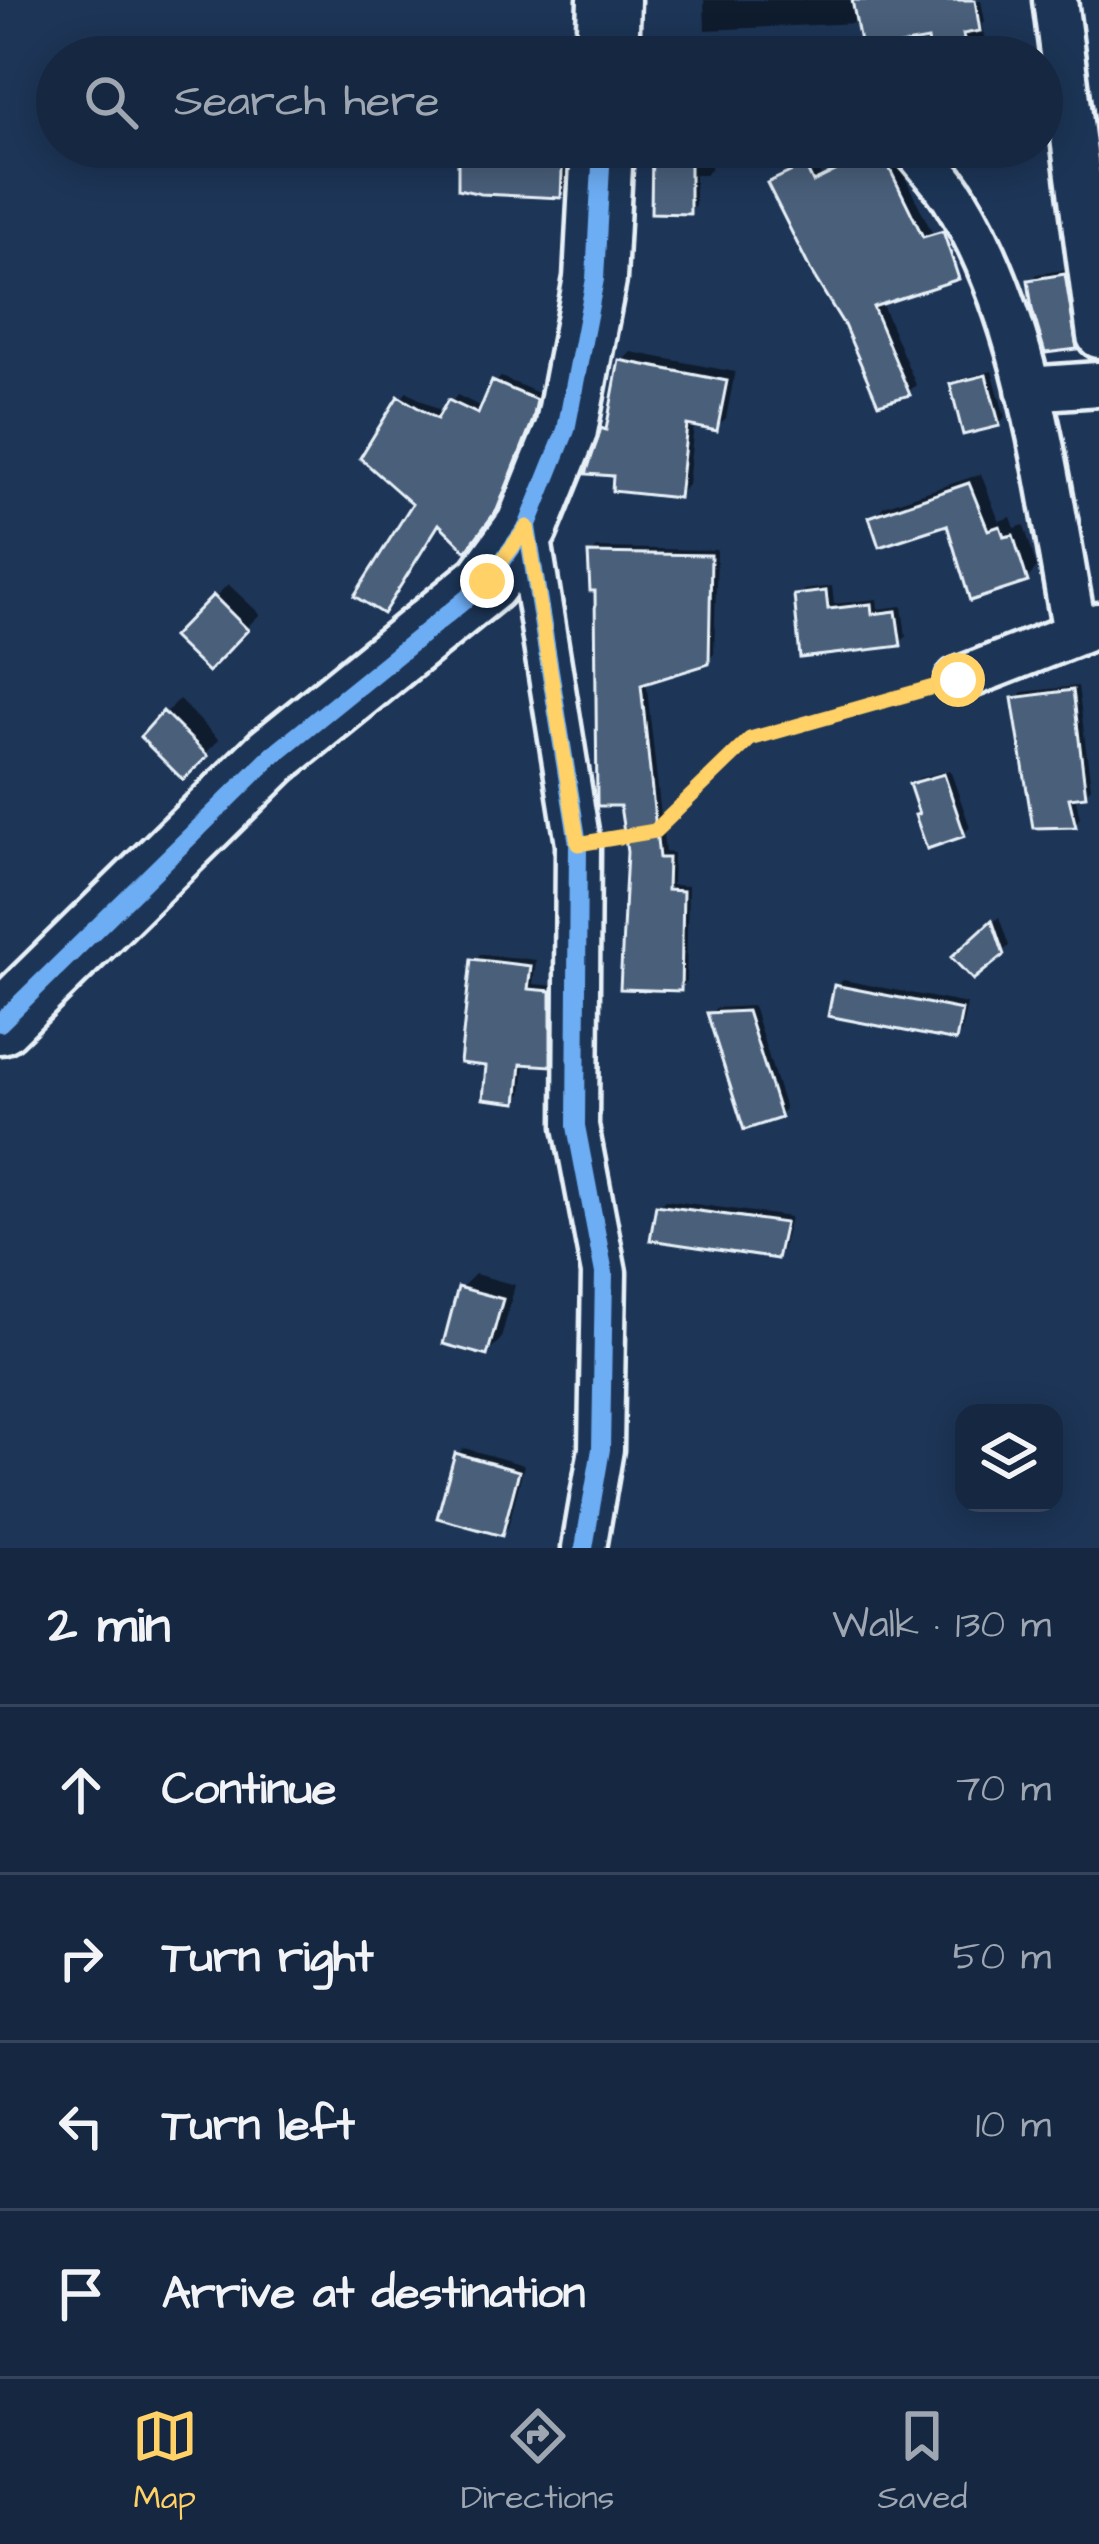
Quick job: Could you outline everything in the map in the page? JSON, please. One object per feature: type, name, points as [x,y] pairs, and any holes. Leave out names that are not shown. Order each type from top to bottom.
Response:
[{"type":"street","points":[[608,36],[610,0]]},
{"type":"street","points":[[1055,0],[1060,36]]},
{"type":"street","points":[[1063,61],[1099,336]]},
{"type":"street","points":[[0,1024],[272,756],[487,581],[527,527],[566,430],[595,279],[601,168]]},
{"type":"street","points":[[930,168],[952,196],[982,251],[1010,324],[1087,628],[958,680]]},
{"type":"street","points":[[1028,389],[1099,384]]},
{"type":"street","points":[[527,527],[578,844],[576,1126],[604,1273],[601,1449],[584,1548]]},
{"type":"path","points":[[578,844],[655,831],[750,739],[958,680]]},
{"type":"building","points":[[852,0],[975,0],[980,31],[963,36],[859,36]]},
{"type":"building","points":[[458,168],[562,168],[561,198],[458,189]]},
{"type":"building","points":[[652,168],[690,168],[690,214],[651,213]]},
{"type":"building","points":[[799,168],[806,168],[813,182],[841,168],[889,168],[923,237],[943,231],[959,279],[873,307],[910,395],[878,404],[844,325],[767,183]]},
{"type":"building","points":[[1065,274],[1077,349],[1045,353],[1028,280]]},
{"type":"building","points":[[619,360],[727,381],[717,431],[687,425],[679,498],[612,491],[613,476],[586,474],[601,428],[606,430]]},
{"type":"building","points":[[986,375],[1000,426],[963,435],[950,384]]},
{"type":"building","points":[[492,381],[537,400],[497,510],[466,551],[439,524],[383,614],[354,596],[412,504],[360,458],[398,396],[437,419],[448,400],[478,414]]},
{"type":"building","points":[[969,483],[988,530],[1000,526],[1004,537],[1013,535],[1028,582],[970,601],[947,525],[879,547],[869,517]]},
{"type":"building","points":[[588,553],[711,555],[709,664],[641,685],[659,858],[668,858],[667,890],[683,891],[681,991],[620,989],[627,852],[620,806],[597,804],[595,591],[590,591]]},
{"type":"building","points":[[826,591],[828,609],[871,604],[872,614],[896,611],[901,646],[800,658],[794,595]]},
{"type":"building","points":[[213,595],[248,630],[208,672],[172,637]]},
{"type":"building","points":[[1073,690],[1086,796],[1069,798],[1076,827],[1033,828],[1012,698]]},
{"type":"building","points":[[163,711],[208,756],[183,780],[140,737]]},
{"type":"building","points":[[944,774],[965,836],[927,849],[909,784]]},
{"type":"building","points":[[992,920],[1004,955],[973,980],[951,957]]},
{"type":"building","points":[[471,959],[531,966],[528,989],[551,991],[551,1066],[521,1064],[517,1103],[483,1099],[486,1066],[460,1063]]},
{"type":"building","points":[[834,985],[962,1010],[956,1041],[828,1016]]},
{"type":"building","points":[[747,1011],[781,1118],[744,1130],[707,1013]]},
{"type":"building","points":[[656,1205],[785,1223],[777,1259],[650,1240]]},
{"type":"building","points":[[458,1287],[503,1299],[487,1356],[443,1344]]},
{"type":"building","points":[[455,1453],[519,1471],[502,1536],[437,1518]]},
{"type":"cycle path","points":[[0,1023],[272,756],[487,582],[527,527],[566,430],[595,279],[601,168]]},
{"type":"cycle path","points":[[527,527],[578,844],[576,1126],[604,1273],[601,1449],[584,1548]]},
{"type":"route","points":[[487,581],[527,527],[578,844],[655,831],[750,739],[958,680]]}]
